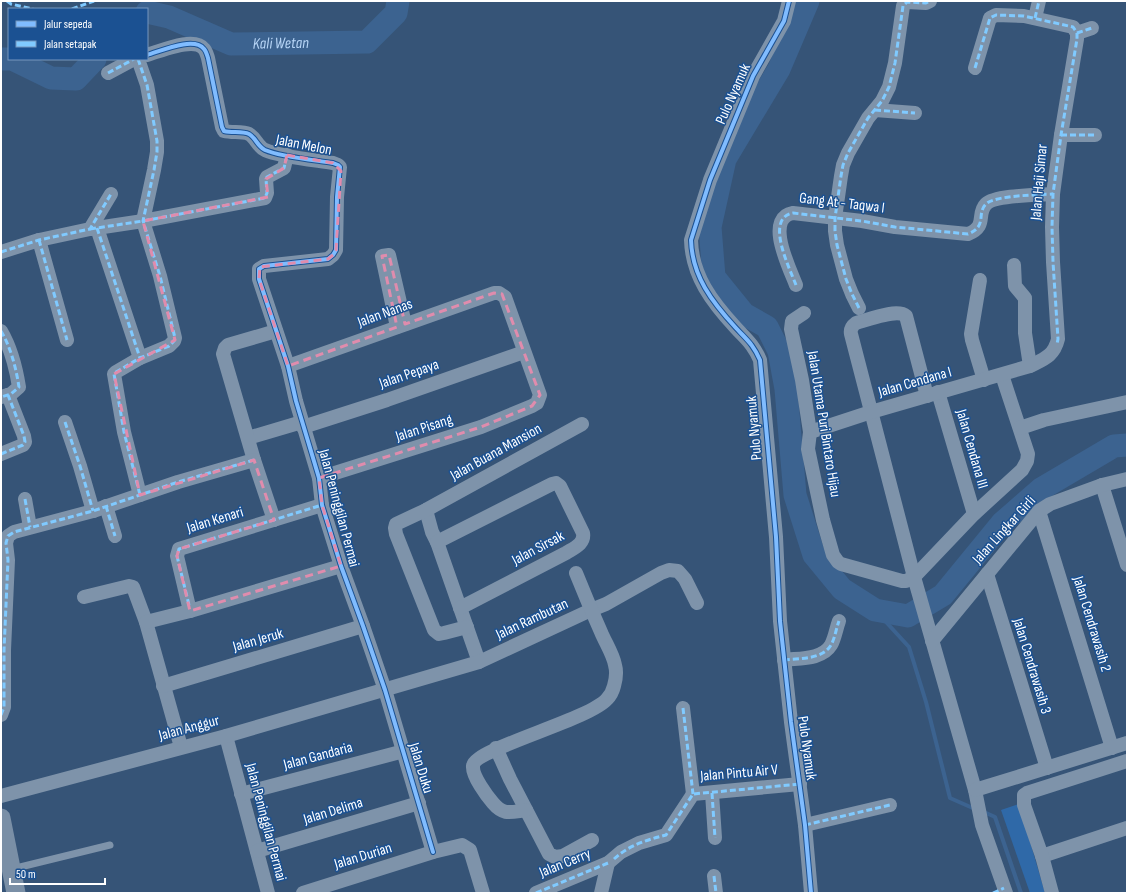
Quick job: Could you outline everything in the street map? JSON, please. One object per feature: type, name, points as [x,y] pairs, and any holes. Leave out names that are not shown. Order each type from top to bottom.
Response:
[{"type":"main road","points":[[1,818],[16,893]]},
{"type":"street","name":"Pulo Nyamuk","points":[[789,1],[784,21],[753,76],[710,180],[691,240],[694,262],[699,278],[717,306],[736,329],[753,346],[760,360],[780,621],[791,722],[805,825],[811,893]]},
{"type":"street","points":[[859,308],[846,279],[837,245],[835,218],[843,165],[868,118],[882,101],[889,87],[893,74],[904,6],[908,2],[926,3],[930,1]]},
{"type":"street","points":[[1035,18],[1039,1]]},
{"type":"street","points":[[975,68],[990,18],[992,16],[1024,16],[1035,18],[1073,27],[1077,33],[1092,28]]},
{"type":"street","name":"Jalan Haji Simar","points":[[1030,366],[1052,354],[1058,339],[1053,262],[1053,194],[1077,33]]},
{"type":"street","name":"Jalan Melon","points":[[148,54],[185,43],[196,44],[202,47],[208,58],[224,131],[249,134],[253,137],[257,144],[265,150],[333,163],[340,167],[337,196],[336,250],[333,255],[328,259],[264,266],[260,269]]},
{"type":"street","points":[[108,73],[132,60]]},
{"type":"street","points":[[138,60],[147,85],[157,141],[154,170],[143,221],[160,276],[174,338],[168,346],[140,358],[116,372],[114,376],[124,432],[140,495]]},
{"type":"street","points":[[875,110],[915,113]]},
{"type":"street","points":[[1061,135],[1095,135]]},
{"type":"street","name":"Jalan Melon","points":[[1,252],[39,240],[265,198],[267,194],[266,179],[268,176],[281,171],[284,168],[287,155]]},
{"type":"street","points":[[112,194],[93,229],[140,358]]},
{"type":"street","name":"Gang At - Taqwa I","points":[[796,285],[780,243],[780,228],[785,216],[793,213],[895,227],[968,234],[974,232],[979,227],[984,207],[990,202],[1018,196],[1053,194]]},
{"type":"street","points":[[39,240],[67,340]]},
{"type":"street","points":[[1014,264],[1015,286],[1025,298],[1025,333],[1030,366]]},
{"type":"street","name":"Jalan Peninggilan Permai","points":[[260,269],[259,279],[288,366],[319,478],[322,505],[341,566],[385,690]]},
{"type":"street","points":[[980,280],[971,334],[984,380]]},
{"type":"street","name":"Jalan Nanas","points":[[288,366],[494,293],[499,293],[505,297],[524,352]]},
{"type":"street","name":"Jalan Cendana III","points":[[871,412],[850,330],[856,323],[896,312],[902,313],[906,316],[974,514]]},
{"type":"street","name":"Jalan Utama Puri Bintaro Hijau","points":[[804,313],[792,321],[790,325],[802,380],[810,432],[808,449],[823,520],[835,558],[841,564],[902,581],[916,583]]},
{"type":"street","points":[[1,331],[8,343],[18,378],[19,387],[16,391],[4,396],[24,436],[25,442],[23,445],[1,454]]},
{"type":"street","points":[[274,520],[254,460],[223,351],[228,345],[276,331]]},
{"type":"street","name":"Jalan Pisang","points":[[319,478],[481,427],[512,415],[537,402],[540,395],[524,352]]},
{"type":"street","name":"Jalan Pepaya","points":[[303,424],[387,400],[524,352]]},
{"type":"street","name":"Jalan Cendana I","points":[[810,432],[871,412],[1030,366]]},
{"type":"street","points":[[916,583],[974,514],[1022,470],[1027,461],[1028,454],[1002,375]]},
{"type":"street","points":[[1020,428],[1044,420],[1127,402]]},
{"type":"street","points":[[871,412],[927,625],[977,796],[982,825],[1001,891]]},
{"type":"street","points":[[65,422],[80,466],[115,536]]},
{"type":"street","points":[[248,438],[303,424]]},
{"type":"street","name":"Jalan Buana Mansion","points":[[466,627],[439,634],[434,630],[396,534],[396,524],[426,510],[582,424]]},
{"type":"street","points":[[1,715],[4,706],[4,560],[8,536],[14,532],[30,527],[100,508],[192,477],[254,460]]},
{"type":"street","name":"Jalan Lingkar Girli","points":[[932,641],[1039,511],[1050,504],[1102,485],[1127,479]]},
{"type":"street","name":"Jalan Sirsak","points":[[437,542],[556,483],[560,486],[583,533],[583,538],[580,544],[566,553],[460,608]]},
{"type":"street","points":[[1102,485],[1127,565]]},
{"type":"street","points":[[25,499],[30,527]]},
{"type":"street","name":"Jalan Kenari","points":[[190,611],[177,556],[179,549],[322,505]]},
{"type":"street","points":[[426,510],[432,532],[437,542],[479,662]]},
{"type":"street","name":"Jalan Cendrawasih 2","points":[[1039,511],[1112,748]]},
{"type":"street","points":[[771,538],[772,552],[776,556]]},
{"type":"street","name":"Jalan Peninggilan Permai","points":[[146,622],[190,611],[341,566]]},
{"type":"street","name":"Jalan Rambutan","points":[[385,690],[479,662],[606,604],[669,570],[678,571],[685,578],[697,603]]},
{"type":"street","points":[[526,810],[504,813],[498,810],[487,795],[474,771],[473,765],[476,760],[496,748],[551,728],[598,707],[607,699],[614,687],[616,677],[615,664],[576,573]]},
{"type":"street","name":"Jalan Cendrawasih 3","points":[[987,574],[1046,768]]},
{"type":"street","points":[[84,597],[129,586],[133,587],[146,622],[181,748]]},
{"type":"street","points":[[784,660],[814,657],[827,650],[831,644],[839,621]]},
{"type":"street","name":"Jalan Jeruk","points":[[163,686],[363,626]]},
{"type":"street","name":"Jalan Anggur","points":[[1,796],[226,736],[385,690]]},
{"type":"street","name":"Jalan Duku","points":[[385,690],[433,852]]},
{"type":"street","points":[[683,708],[693,794]]},
{"type":"street","name":"Jalan Peninggilan Permai","points":[[226,736],[268,893]]},
{"type":"street","points":[[977,796],[1046,768],[1127,743]]},
{"type":"street","points":[[496,748],[510,780],[549,854],[555,857],[563,856],[592,840]]},
{"type":"street","name":"Jalan Gandaria","points":[[241,794],[404,751]]},
{"type":"street","points":[[1052,893],[1042,856],[1024,805],[1023,798],[1027,793],[1127,761]]},
{"type":"street","name":"Jalan Pintu Air V","points":[[611,861],[621,852],[639,843],[666,835],[693,794],[800,784]]},
{"type":"street","points":[[712,793],[715,838]]},
{"type":"street","name":"Jalan Delima","points":[[257,851],[419,803]]},
{"type":"street","points":[[805,825],[890,805]]},
{"type":"street","points":[[1042,856],[1127,828]]},
{"type":"street","points":[[433,852],[462,845],[467,847],[472,855],[483,893]]},
{"type":"street","name":"Jalan Durian","points":[[304,893],[433,852]]},
{"type":"street","name":"Jalan Cerry","points":[[536,893],[611,861]]},
{"type":"street","name":"Jalan Cerry","points":[[601,893],[611,861]]},
{"type":"street","points":[[714,876],[716,893]]},
{"type":"lane","points":[[12,870],[110,845]]},
{"type":"highlighted area","points":[[287,155],[333,163],[341,171],[336,250],[333,255],[328,259],[260,267],[259,279],[288,366],[397,327],[382,256],[389,255],[405,324],[494,293],[502,294],[540,395],[532,406],[481,427],[319,478],[322,505],[341,566],[190,611],[177,556],[179,549],[274,520],[254,460],[140,495],[114,374],[175,340],[143,221],[268,197],[266,179],[284,168]]},
{"type":"shaded area","points":[[1019,804],[1045,893],[1030,893],[1001,810]]},
{"type":"waterway","name":"Kali Wetan","points":[[148,12],[169,17],[231,44],[367,42],[396,13],[398,1]]},
{"type":"waterway","points":[[808,1],[779,69],[725,159],[710,227],[714,277],[744,314],[767,327],[779,351],[786,389],[795,495],[814,555],[842,589],[875,610],[908,616],[943,595],[1002,523],[1041,489],[1114,446],[1127,445]]},
{"type":"waterway","name":"Kali Wetan","points":[[1,59],[8,59]]},
{"type":"waterway","name":"Kali Wetan","points":[[14,60],[51,78],[76,79],[94,60]]},
{"type":"waterway","points":[[875,610],[909,647],[926,702],[950,798],[975,809]]},
{"type":"waterway","points":[[984,812],[995,817],[1021,893]]},
{"type":"marked path","points":[[7,1],[11,4],[29,8]]},
{"type":"marked path","points":[[75,8],[94,1]]},
{"type":"marked path","points":[[859,308],[846,279],[835,231],[835,218],[843,165],[848,153],[868,118],[882,101],[889,87],[895,63],[903,6],[907,2],[926,3],[930,1]]},
{"type":"marked path","points":[[1035,18],[1039,1]]},
{"type":"marked path","points":[[975,68],[990,18],[996,15],[1024,16],[1073,27],[1077,33],[1053,194],[1052,227],[1058,339],[1057,344]]},
{"type":"marked path","points":[[1077,33],[1092,28]]},
{"type":"marked path","points":[[108,73],[132,60]]},
{"type":"marked path","points":[[138,60],[147,85],[157,141],[154,170],[143,221],[160,276],[175,338],[169,346],[140,358],[114,374],[124,432],[140,495]]},
{"type":"marked path","points":[[875,110],[915,113]]},
{"type":"marked path","points":[[1061,135],[1095,135]]},
{"type":"marked path","points":[[90,229],[143,221],[265,198],[267,193],[267,177],[284,168],[287,155]]},
{"type":"marked path","points":[[1,252],[39,240],[90,229],[111,194]]},
{"type":"marked path","points":[[796,285],[781,245],[780,234],[780,224],[785,217],[793,213],[862,221],[895,227],[968,234],[978,227],[983,208],[991,201],[1008,197],[1053,194]]},
{"type":"marked path","points":[[97,228],[140,358]]},
{"type":"marked path","points":[[39,240],[67,340]]},
{"type":"marked path","points":[[1,331],[13,358],[19,387],[11,394],[1,397]]},
{"type":"marked path","points":[[1,454],[23,445],[25,442],[8,395]]},
{"type":"marked path","points":[[65,422],[93,511]]},
{"type":"marked path","points":[[1,715],[4,707],[4,650],[8,560],[6,543],[8,536],[14,532],[93,511],[178,482],[254,460]]},
{"type":"marked path","points":[[25,499],[30,527]]},
{"type":"marked path","points":[[189,605],[177,556],[179,549],[322,505]]},
{"type":"marked path","points":[[106,506],[115,536]]},
{"type":"marked path","points":[[784,660],[816,656],[827,650],[831,645],[839,621]]},
{"type":"marked path","points":[[683,708],[693,794]]},
{"type":"marked path","points":[[614,859],[632,847],[645,841],[666,835],[693,794],[800,784]]},
{"type":"marked path","points":[[712,793],[715,838]]},
{"type":"marked path","points":[[805,825],[890,805]]},
{"type":"marked path","points":[[536,893],[608,863]]},
{"type":"marked path","points":[[714,876],[716,893]]},
{"type":"marked path","points":[[993,893],[1004,888]]},
{"type":"cycle path","points":[[789,1],[784,21],[753,76],[710,180],[691,240],[695,265],[705,288],[727,318],[747,339],[760,360],[776,537],[780,621],[791,722],[805,825],[811,893]]},
{"type":"cycle path","points":[[148,55],[185,44],[199,45],[205,50],[208,58],[224,131],[249,134],[265,150],[289,156],[333,163],[340,167],[337,197],[336,250],[333,255],[328,259],[264,266],[259,269],[259,279],[288,366],[296,401],[319,478],[322,505],[341,566],[385,690],[433,852]]}]
